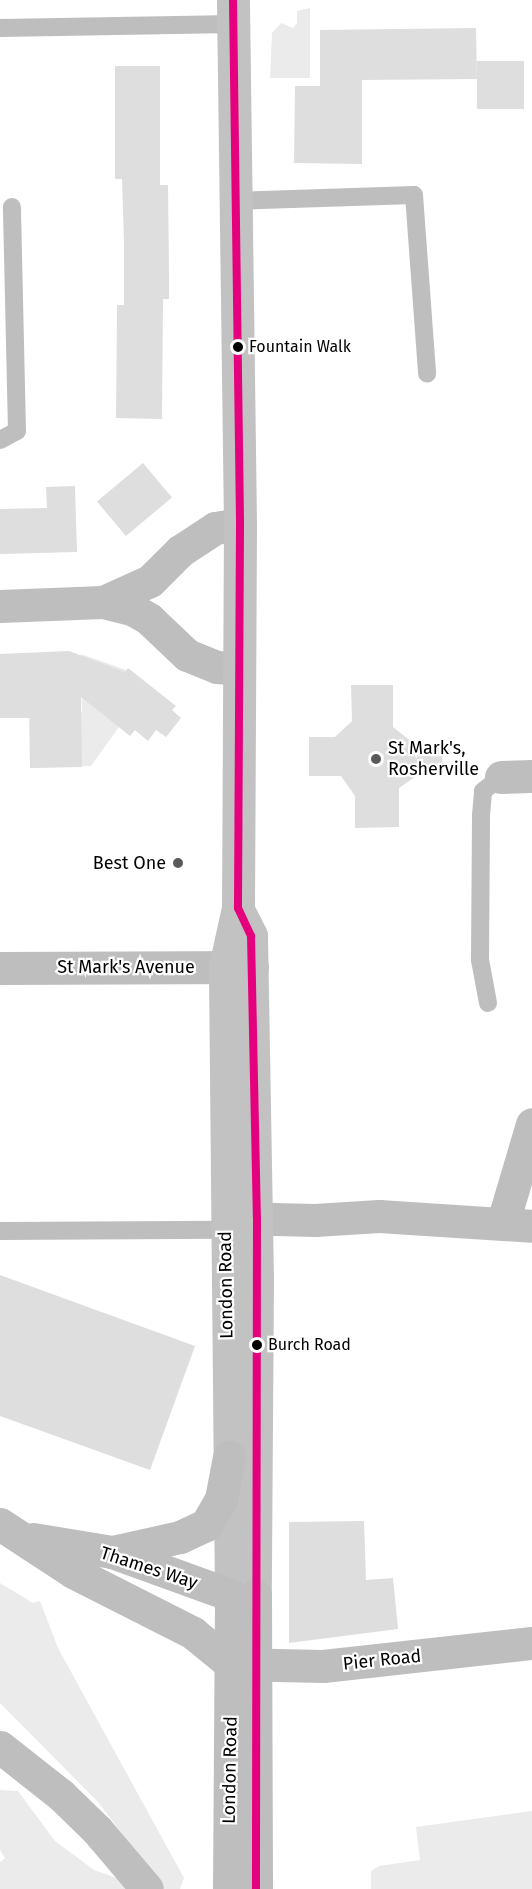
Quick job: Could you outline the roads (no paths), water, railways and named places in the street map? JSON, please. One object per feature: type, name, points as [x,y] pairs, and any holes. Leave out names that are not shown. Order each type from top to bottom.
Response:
[{"type":"main road","name":"London Road","points":[[233,12],[240,524],[238,967],[224,1224],[228,1457],[243,1595]]},
{"type":"main road","name":"London Road","points":[[238,967],[256,1218],[243,1595]]},
{"type":"street","points":[[103,602],[150,581],[180,551],[216,528],[240,524]]},
{"type":"street","points":[[0,606],[103,602],[132,609],[149,619],[187,655],[217,667],[238,669]]},
{"type":"street","name":"St Mark's Avenue","points":[[0,968],[238,967]]},
{"type":"street","points":[[224,1224],[256,1218],[315,1220],[379,1216],[517,1224],[532,1124]]},
{"type":"street","points":[[112,1552],[180,1537],[206,1525],[221,1499],[228,1457]]},
{"type":"street","name":"Thames Way","points":[[13,1531],[112,1552],[243,1595]]},
{"type":"street","name":"Thames Way","points":[[13,1531],[73,1572],[252,1664]]},
{"type":"street","points":[[243,1595],[255,1627],[252,1664]]},
{"type":"street","name":"London Road","points":[[242,1839],[252,1664],[243,1595]]},
{"type":"street","name":"Pier Road","points":[[252,1664],[323,1666],[532,1643]]},
{"type":"street","points":[[0,1746],[61,1795],[98,1830],[147,1889]]},
{"type":"street","points":[[229,1889],[242,1839]]},
{"type":"street","points":[[242,1839],[256,1889]]},
{"type":"lane","points":[[0,28],[233,12]]},
{"type":"lane","points":[[235,201],[414,195],[427,374]]},
{"type":"lane","points":[[0,440],[17,431],[12,207]]},
{"type":"lane","points":[[488,1002],[480,960],[483,791],[516,777]]},
{"type":"lane","points":[[0,1231],[224,1224]]},
{"type":"place","name":"Fountain Walk","points":[[238,347]]},
{"type":"place","name":"St Mark's, Rosherville","points":[[376,759]]},
{"type":"place","name":"Best One","points":[[178,863]]},
{"type":"place","name":"Burch Road","points":[[257,1345]]}]
